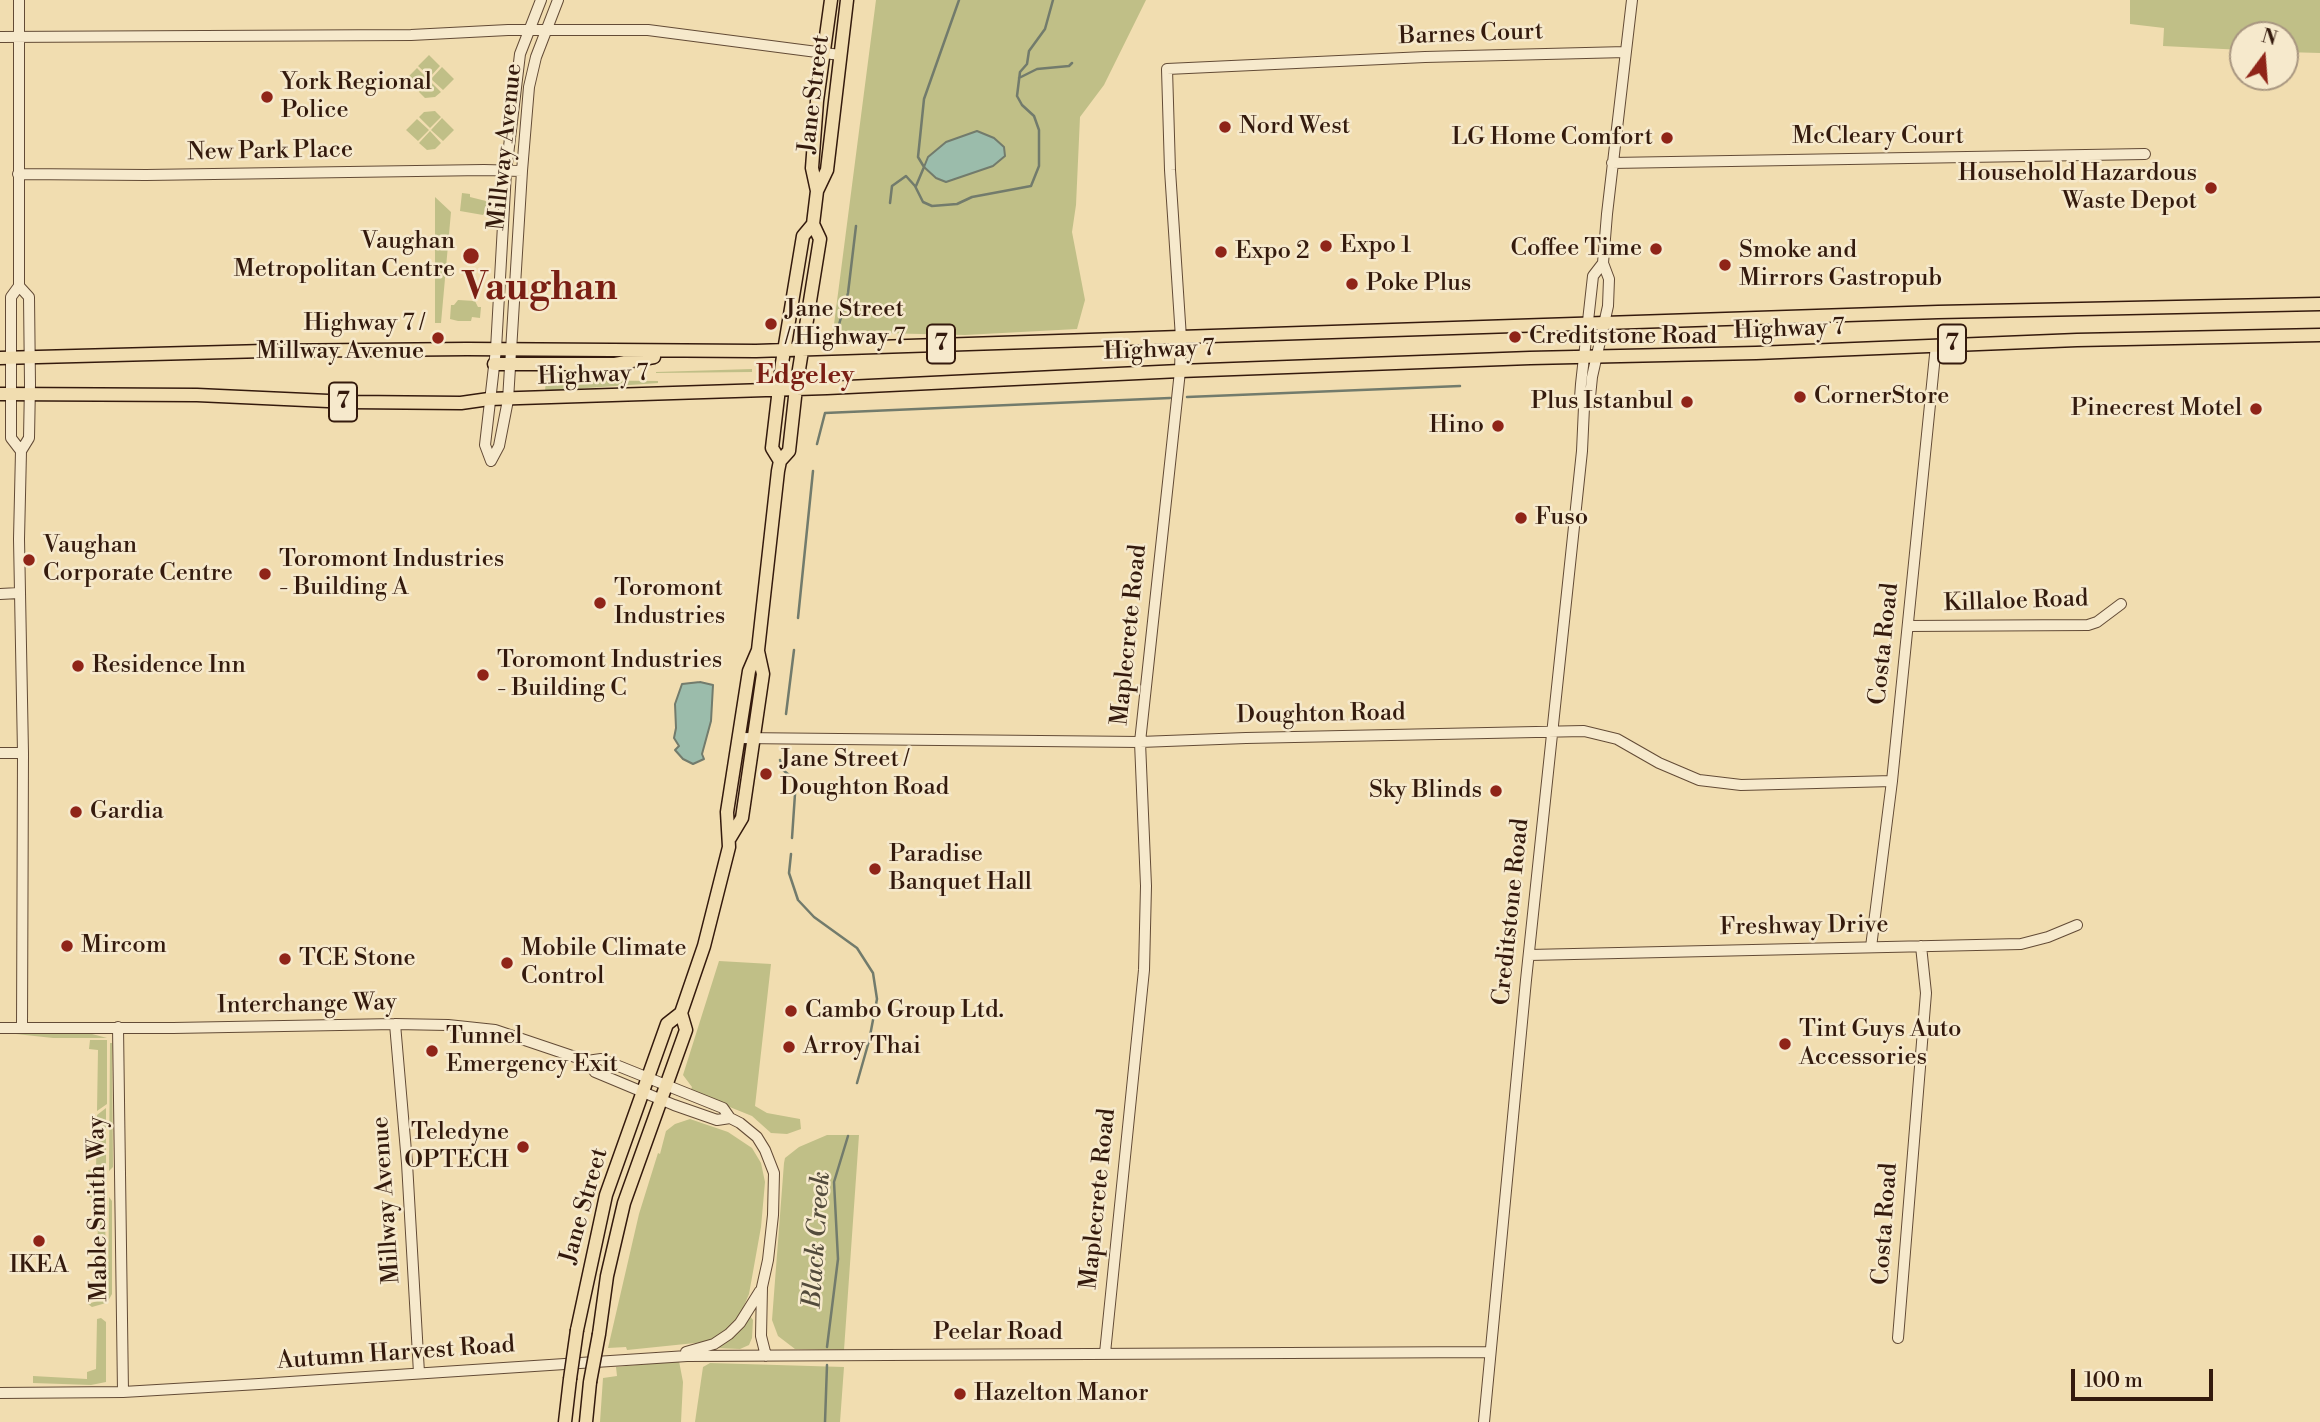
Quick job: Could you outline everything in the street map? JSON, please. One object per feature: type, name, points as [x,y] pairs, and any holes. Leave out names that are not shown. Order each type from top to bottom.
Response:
[{"type":"main road","name":"Jane Street","points":[[817,191],[811,168],[831,0]]},
{"type":"main road","name":"Jane Street","points":[[730,838],[727,812],[749,671],[758,650],[780,461],[789,451],[796,388],[820,239],[813,224],[817,191],[827,170],[847,0]]},
{"type":"main road","name":"Jane Street","points":[[780,461],[772,448],[784,349],[803,236],[813,224]]},
{"type":"main road","name":"Highway 7","points":[[6,358],[512,348],[682,351],[784,349],[1938,312],[2320,304]]},
{"type":"main road","name":"Highway 7","points":[[6,394],[197,395],[350,402],[461,403],[489,399],[1180,371],[1936,345],[2320,335]]},
{"type":"main road","points":[[494,364],[615,364],[682,351]]},
{"type":"main road","name":"Jane Street","points":[[565,1422],[577,1330],[606,1195],[667,1024],[681,1013],[704,946],[730,838],[743,818],[763,674],[758,650]]},
{"type":"main road","name":"Jane Street","points":[[586,1422],[607,1276],[624,1203],[686,1030],[681,1013]]},
{"type":"street","points":[[19,0],[19,286],[11,297],[6,394],[11,438],[20,451]]},
{"type":"street","name":"Millway Avenue","points":[[541,0],[520,54],[506,172],[496,349],[485,445],[491,461],[499,446],[508,400],[529,88],[536,58],[558,0]]},
{"type":"street","name":"Creditstone Road","points":[[1484,1422],[1551,732],[1582,451],[1584,407],[1580,398],[1590,357],[1605,322],[1609,279],[1604,263],[1612,163],[1632,0]]},
{"type":"street","points":[[0,37],[411,35],[530,30],[648,30],[840,55]]},
{"type":"street","name":"Barnes Court","points":[[1317,62],[1626,52]]},
{"type":"street","name":"Maplecrete Road","points":[[1105,1353],[1144,970],[1146,886],[1140,742],[1180,371],[1181,338],[1170,170],[1167,69],[1317,62]]},
{"type":"street","name":"McCleary Court","points":[[1612,163],[2144,154]]},
{"type":"street","name":"New Park Place","points":[[18,174],[522,171]]},
{"type":"street","name":"Creditstone Road","points":[[1590,357],[1588,323],[1593,276],[1604,263]]},
{"type":"street","points":[[19,286],[29,297],[30,358],[29,438],[20,451],[22,1028]]},
{"type":"street","name":"Costa Road","points":[[1871,947],[1892,781],[1936,345]]},
{"type":"street","points":[[0,594],[19,593]]},
{"type":"street","name":"Killaloe Road","points":[[1908,626],[2088,625],[2097,622],[2121,604]]},
{"type":"street","name":"Doughton Road","points":[[739,738],[1140,742],[1584,732],[1608,735],[1625,742],[1667,767],[1699,780],[1741,785],[1892,781]]},
{"type":"street","points":[[0,753],[23,753]]},
{"type":"street","name":"Freshway Drive","points":[[1529,955],[2021,944],[2077,925]]},
{"type":"street","name":"Costa Road","points":[[1898,1338],[1926,993],[1921,946]]},
{"type":"street","name":"Millway Avenue","points":[[395,1024],[407,1163],[419,1373]]},
{"type":"street","name":"Interchange Way","points":[[0,1027],[448,1025],[495,1030],[587,1061],[601,1059],[666,1086]]},
{"type":"street","name":"Mable Smith Way","points":[[118,1027],[123,1392]]},
{"type":"street","name":"Interchange Way","points":[[587,1061],[596,1072],[644,1091]]},
{"type":"street","points":[[666,1086],[723,1108],[730,1118],[757,1137],[770,1160],[774,1173],[773,1215],[762,1287],[761,1336],[766,1356]]},
{"type":"street","points":[[644,1091],[717,1121],[730,1118]]},
{"type":"street","points":[[672,1357],[714,1344],[729,1334],[740,1323],[762,1287]]},
{"type":"street","name":"Peelar Road","points":[[672,1357],[1489,1352]]},
{"type":"street","name":"Autumn Harvest Road","points":[[0,1393],[123,1392],[672,1357]]},
{"type":"shaded area","points":[[876,0],[1146,0],[1104,85],[1080,117],[1076,205],[1072,232],[1085,300],[1077,329],[965,335],[833,332]]},
{"type":"shaded area","points":[[2130,0],[2320,0],[2320,53],[2299,52],[2299,21],[2229,21],[2229,49],[2163,46],[2164,28],[2130,24]]},
{"type":"shaded area","points":[[429,55],[440,66],[430,77],[418,66]]},
{"type":"shaded area","points":[[442,67],[454,79],[443,90],[431,79]]},
{"type":"shaded area","points":[[417,68],[428,79],[417,90],[406,79]]},
{"type":"shaded area","points":[[429,80],[441,92],[435,97],[425,98],[419,92]]},
{"type":"shaded area","points":[[435,111],[441,117],[430,128],[419,117],[424,112]]},
{"type":"shaded area","points":[[442,118],[454,130],[443,141],[431,130]]},
{"type":"shaded area","points":[[417,119],[429,130],[418,141],[406,130]]},
{"type":"shaded area","points":[[430,131],[441,143],[435,149],[427,150],[419,143]]},
{"type":"shaded area","points":[[977,131],[994,138],[1004,147],[1005,156],[993,166],[946,182],[936,178],[924,167],[928,157],[946,142]]},
{"type":"shaded area","points":[[462,193],[490,202],[489,210],[483,215],[460,211]]},
{"type":"shaded area","points":[[435,197],[451,212],[441,323],[435,323]]},
{"type":"shaded area","points":[[458,300],[475,301],[478,307],[481,307],[480,318],[472,317],[471,321],[450,319],[451,305]]},
{"type":"shaded area","points":[[752,369],[752,372],[656,373],[656,372]]},
{"type":"shaded area","points":[[546,380],[658,381],[658,383],[545,391]]},
{"type":"shaded area","points":[[700,682],[713,685],[711,721],[702,754],[704,759],[693,764],[683,759],[675,750],[679,746],[674,738],[675,704],[682,684]]},
{"type":"shaded area","points":[[719,961],[771,964],[755,1106],[767,1113],[800,1119],[801,1129],[787,1134],[771,1133],[752,1116],[690,1091],[692,1087],[683,1075]]},
{"type":"shaded area","points":[[16,1034],[92,1034],[107,1038],[53,1038]]},
{"type":"shaded area","points":[[90,1040],[107,1040],[107,1104],[97,1111],[98,1050],[89,1049]]},
{"type":"shaded area","points":[[110,1043],[113,1167],[109,1171]]},
{"type":"shaded area","points":[[106,1108],[106,1176],[90,1176],[88,1170],[96,1169],[97,1115]]},
{"type":"shaded area","points":[[690,1119],[728,1132],[752,1148],[761,1163],[765,1182],[761,1227],[749,1294],[738,1320],[721,1335],[705,1342],[627,1350],[626,1347],[608,1348],[639,1214],[658,1153],[660,1154],[666,1131],[675,1124]]},
{"type":"shaded area","points":[[827,1135],[859,1135],[844,1350],[795,1349],[778,1336],[772,1320],[784,1163],[785,1158],[799,1147]]},
{"type":"shaded area","points":[[97,1191],[105,1194],[106,1303],[92,1307],[88,1304],[97,1301],[98,1202],[89,1196]]},
{"type":"shaded area","points":[[109,1197],[112,1201],[112,1294],[108,1301]]},
{"type":"shaded area","points":[[750,1316],[753,1320],[749,1345],[740,1349],[717,1348],[733,1336]]},
{"type":"shaded area","points":[[101,1318],[106,1322],[106,1382],[91,1385],[33,1383],[33,1376],[87,1379],[87,1372],[96,1369],[97,1319]]},
{"type":"shaded area","points":[[679,1361],[683,1382],[681,1422],[600,1422],[603,1378],[617,1376],[616,1367]]},
{"type":"shaded area","points":[[710,1363],[844,1367],[840,1422],[695,1422],[703,1367]]},
{"type":"waterway","points":[[916,186],[924,167],[918,157],[924,99],[959,0]]},
{"type":"waterway","name":"Black Creek","points":[[890,203],[892,186],[906,176],[923,202],[932,206],[957,204],[972,197],[1031,186],[1039,166],[1039,130],[1034,116],[1017,96],[1020,72],[1027,64],[1029,51],[1045,29],[1053,0]]},
{"type":"waterway","points":[[1019,78],[1037,69],[1069,66],[1072,63]]},
{"type":"waterway","name":"Black Creek","points":[[838,328],[848,293],[856,226]]},
{"type":"waterway","points":[[1187,397],[1460,386]]},
{"type":"waterway","points":[[817,444],[825,413],[1170,398]]},
{"type":"waterway","name":"Black Creek","points":[[798,618],[813,471]]},
{"type":"waterway","name":"Black Creek","points":[[786,714],[794,650]]},
{"type":"waterway","name":"Black Creek","points":[[780,760],[783,770],[794,779],[792,838]]},
{"type":"waterway","name":"Black Creek","points":[[791,854],[789,873],[798,900],[814,917],[857,948],[873,973],[877,999],[857,1083]]},
{"type":"waterway","name":"Black Creek","points":[[827,1347],[838,1259],[834,1182],[848,1136]]},
{"type":"waterway","name":"Black Creek","points":[[825,1422],[827,1365]]},
{"type":"place","name":"York Regional Police","points":[[267,97]]},
{"type":"place","name":"Nord West","points":[[1225,127]]},
{"type":"place","name":"LG Home Comfort","points":[[1667,138]]},
{"type":"place","name":"Household Hazardous Waste Depot","points":[[2211,188]]},
{"type":"place","name":"Expo 1","points":[[1326,246]]},
{"type":"place","name":"Coffee Time","points":[[1656,249]]},
{"type":"place","name":"Expo 2","points":[[1221,252]]},
{"type":"place","name":"Vaughan Metropolitan Centre","points":[[471,256]]},
{"type":"place","name":"Smoke and Mirrors Gastropub","points":[[1725,265]]},
{"type":"place","name":"Poke Plus","points":[[1352,284]]},
{"type":"place","name":"Jane Street / Highway 7","points":[[771,324]]},
{"type":"place","name":"Creditstone Road","points":[[1515,337]]},
{"type":"place","name":"Highway 7 / Millway Avenue","points":[[438,338]]},
{"type":"place","name":"CornerStore","points":[[1800,397]]},
{"type":"place","name":"Plus Istanbul","points":[[1687,402]]},
{"type":"place","name":"Pinecrest Motel","points":[[2256,409]]},
{"type":"place","name":"Hino","points":[[1498,426]]},
{"type":"place","name":"Fuso","points":[[1521,518]]},
{"type":"place","name":"Vaughan Corporate Centre","points":[[29,560]]},
{"type":"place","name":"Toromont Industries - Building A","points":[[265,574]]},
{"type":"place","name":"Toromont Industries","points":[[600,603]]},
{"type":"place","name":"Residence Inn","points":[[78,666]]},
{"type":"place","name":"Toromont Industries - Building C","points":[[483,675]]},
{"type":"place","name":"Jane Street / Doughton Road","points":[[766,774]]},
{"type":"place","name":"Sky Blinds","points":[[1496,791]]},
{"type":"place","name":"Gardia","points":[[76,812]]},
{"type":"place","name":"Paradise Banquet Hall","points":[[875,869]]},
{"type":"place","name":"Mircom","points":[[67,946]]},
{"type":"place","name":"TCE Stone","points":[[285,959]]},
{"type":"place","name":"Mobile Climate Control","points":[[507,963]]},
{"type":"place","name":"Cambo Group Ltd.","points":[[791,1011]]},
{"type":"place","name":"Tint Guys Auto Accessories","points":[[1785,1044]]},
{"type":"place","name":"Arroy Thai","points":[[789,1047]]},
{"type":"place","name":"Tunnel Emergency Exit","points":[[432,1051]]},
{"type":"place","name":"Teledyne OPTECH","points":[[523,1147]]},
{"type":"place","name":"IKEA","points":[[39,1241]]},
{"type":"place","name":"Hazelton Manor","points":[[960,1394]]},
{"type":"district","name":"Vaughan","points":[[540,290]]},
{"type":"district","name":"Edgeley","points":[[805,377]]}]
